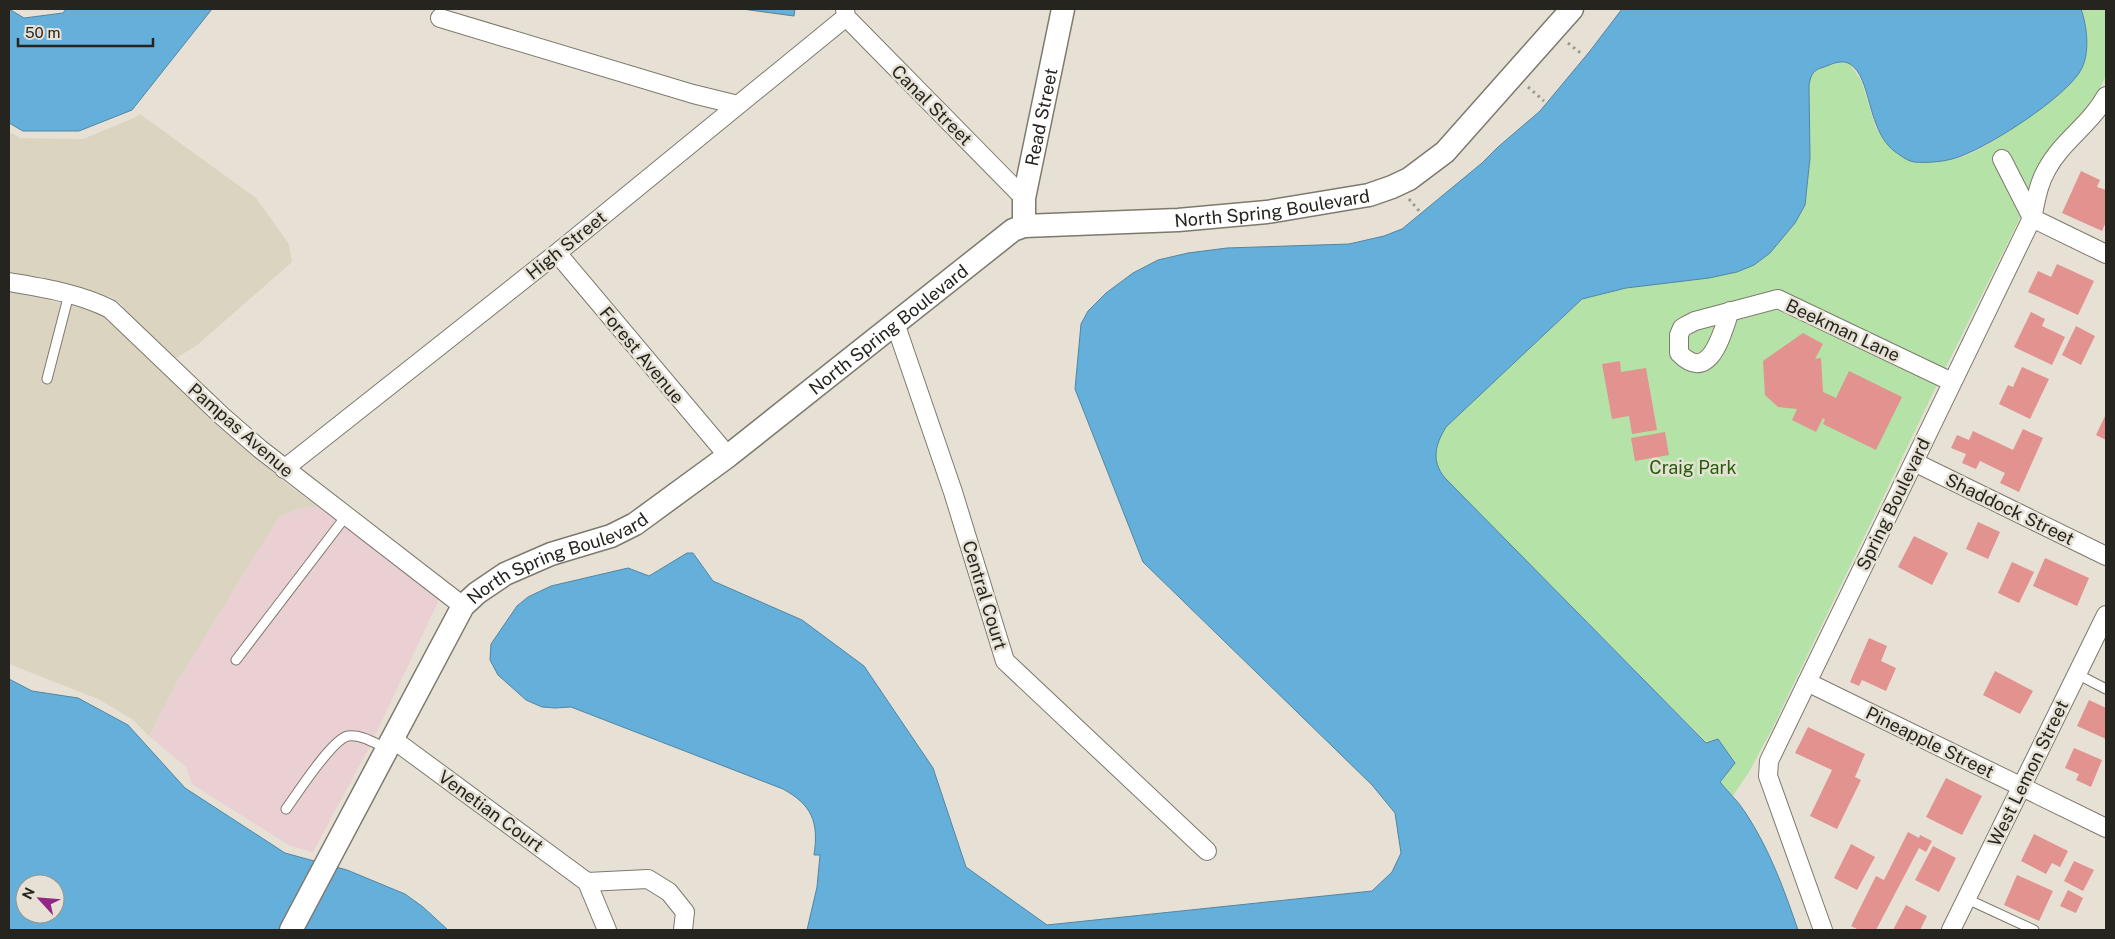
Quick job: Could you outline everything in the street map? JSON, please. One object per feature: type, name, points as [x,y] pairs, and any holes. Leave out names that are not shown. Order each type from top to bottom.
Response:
[{"type":"street","name":"Read Street","points":[[1024,226],[1024,198],[1063,9]]},
{"type":"street","name":"North Spring Boulevard","points":[[291,930],[391,745],[463,606],[477,593],[505,574],[551,554],[611,536],[635,524],[728,456],[1013,230],[1024,226],[1178,220],[1267,212],[1368,194],[1392,187],[1409,179],[1445,152],[1572,9]]},
{"type":"street","name":"Canal Street","points":[[845,13],[1024,198]]},
{"type":"street","name":"High Street","points":[[284,469],[557,253],[738,105],[845,13]]},
{"type":"street","points":[[440,18],[693,94],[738,105]]},
{"type":"street","name":"Spring Boulevard","points":[[1823,930],[1768,776],[1769,761],[2032,218],[2047,167],[2098,110],[2106,96]]},
{"type":"street","points":[[2002,159],[2032,218],[2106,254]]},
{"type":"street","name":"Forest Avenue","points":[[557,253],[728,456]]},
{"type":"street","name":"Pampas Avenue","points":[[9,282],[69,294],[94,301],[110,309],[222,416],[284,469],[463,606]]},
{"type":"street","name":"Beekman Lane","points":[[1730,311],[1778,299],[1952,382]]},
{"type":"street","name":"Central Court","points":[[894,323],[953,492],[1005,661],[1207,851]]},
{"type":"street","name":"Shaddock Street","points":[[1914,462],[2106,556]]},
{"type":"street","name":"West Lemon Street","points":[[1951,930],[2106,616]]},
{"type":"street","name":"Pineapple Street","points":[[1807,682],[2106,828]]},
{"type":"street","name":"Venetian Court","points":[[391,745],[588,882]]},
{"type":"street","points":[[606,930],[588,882],[648,879],[669,892],[685,912],[683,930]]},
{"type":"lane","points":[[47,379],[69,294]]},
{"type":"lane","points":[[236,660],[346,516]]},
{"type":"lane","points":[[2077,674],[2106,689]]},
{"type":"lane","points":[[286,808],[334,744],[348,736],[365,738],[391,745]]},
{"type":"lane","points":[[1967,899],[2034,930]]},
{"type":"shaded area","points":[[140,114],[256,198],[289,244],[292,262],[196,346],[176,358],[122,308],[123,305],[109,296],[107,297],[71,285],[9,272],[9,132],[21,138],[83,139]]},
{"type":"shaded area","points":[[9,291],[91,310],[104,317],[215,422],[284,482],[317,506],[298,509],[279,517],[177,682],[149,736],[132,719],[98,699],[9,664]]},
{"type":"shaded area","points":[[318,506],[439,600],[370,746],[313,852],[290,846],[192,784],[186,767],[149,736],[177,682],[279,517],[298,509]]},
{"type":"green space","name":"Craig Park","points":[[2081,9],[2106,9],[2105,78],[2093,101],[2035,174],[2020,218],[1935,389],[1773,727],[1749,772],[1732,797],[1720,782],[1735,763],[1718,740],[1707,743],[1445,478],[1436,459],[1439,440],[1446,427],[1582,299],[1626,288],[1709,278],[1737,272],[1754,265],[1770,253],[1795,223],[1805,205],[1810,158],[1809,85],[1810,75],[1818,69],[1841,62],[1850,64],[1862,82],[1875,126],[1884,140],[1949,159],[1963,157],[1980,149],[2021,123],[2060,92],[2082,69],[2087,47],[2085,23]]},
{"type":"water","points":[[9,9],[24,18],[63,13],[66,9],[212,9],[132,110],[79,131],[23,131],[9,123]]},
{"type":"water","points":[[742,9],[795,9],[794,16]]},
{"type":"water","points":[[1622,9],[2081,9],[2085,23],[2087,38],[2086,54],[2082,68],[2074,80],[2043,107],[2003,135],[1966,154],[1943,161],[1914,162],[1894,151],[1878,130],[1862,80],[1850,64],[1844,62],[1837,63],[1815,71],[1809,85],[1810,158],[1805,205],[1795,223],[1770,253],[1754,265],[1737,272],[1709,278],[1626,288],[1582,299],[1446,427],[1439,440],[1436,459],[1445,478],[1706,743],[1718,739],[1735,763],[1720,782],[1742,808],[1769,854],[1798,930],[807,930],[817,887],[820,855],[814,855],[814,824],[807,808],[801,801],[783,789],[571,707],[542,707],[526,700],[498,675],[490,660],[491,644],[517,606],[528,597],[551,586],[628,568],[649,576],[687,553],[693,553],[713,581],[802,620],[864,666],[933,768],[966,867],[1047,925],[1372,891],[1392,872],[1401,853],[1395,813],[1372,785],[1143,562],[1075,389],[1081,324],[1088,311],[1106,293],[1133,273],[1158,260],[1188,253],[1227,248],[1349,244],[1384,236],[1402,229],[1482,163],[1540,111]]},
{"type":"water","points":[[9,679],[32,691],[78,698],[128,725],[185,788],[285,853],[347,870],[405,894],[423,907],[448,930],[9,930]]},
{"type":"building","points":[[2081,171],[2100,180],[2097,187],[2106,190],[2106,222],[2102,231],[2062,213]]},
{"type":"building","points":[[2057,264],[2094,281],[2078,315],[2028,292],[2038,271],[2051,277]]},
{"type":"building","points":[[2031,312],[2045,319],[2042,326],[2065,337],[2052,365],[2014,347]]},
{"type":"building","points":[[2076,326],[2095,336],[2081,365],[2062,355]]},
{"type":"building","points":[[1803,333],[1823,344],[1815,359],[1821,358],[1823,392],[1836,398],[1849,371],[1902,397],[1876,450],[1823,424],[1825,419],[1823,418],[1816,432],[1792,420],[1797,409],[1778,407],[1765,395],[1763,361]]},
{"type":"building","points":[[1620,361],[1621,372],[1646,368],[1657,430],[1632,434],[1629,416],[1612,419],[1602,364]]},
{"type":"building","points":[[2022,367],[2049,379],[2030,419],[1999,404],[2008,385],[2013,387]]},
{"type":"building","points":[[2106,414],[2106,440],[2096,435]]},
{"type":"building","points":[[2023,429],[2043,438],[2019,492],[2000,483],[2005,473],[1980,461],[1976,469],[1962,463],[1966,454],[1951,448],[1957,435],[1969,440],[1973,431],[2013,450]]},
{"type":"building","points":[[1665,432],[1669,455],[1635,461],[1631,438]]},
{"type":"building","points":[[1978,522],[2000,532],[1988,559],[1966,549]]},
{"type":"building","points":[[1914,536],[1948,553],[1932,585],[1898,567]]},
{"type":"building","points":[[2045,558],[2089,578],[2077,606],[2033,586]]},
{"type":"building","points":[[2012,562],[2034,572],[2019,603],[1998,593]]},
{"type":"building","points":[[1869,638],[1887,646],[1881,661],[1896,668],[1886,691],[1862,680],[1859,686],[1850,682]]},
{"type":"building","points":[[1995,671],[2033,691],[2020,714],[1983,695]]},
{"type":"building","points":[[2089,700],[2106,708],[2106,739],[2077,726]]},
{"type":"building","points":[[1808,727],[1865,754],[1855,777],[1861,780],[1837,829],[1810,816],[1832,770],[1795,753]]},
{"type":"building","points":[[2074,748],[2102,760],[2091,787],[2076,780],[2079,774],[2065,768]]},
{"type":"building","points":[[1946,778],[1982,796],[1962,835],[1926,817]]},
{"type":"building","points":[[1908,832],[1919,838],[1920,835],[1932,841],[1926,852],[1919,848],[1876,930],[1859,930],[1851,926],[1876,876],[1884,880]]},
{"type":"building","points":[[2034,834],[2068,851],[2060,867],[2052,863],[2046,874],[2021,861]]},
{"type":"building","points":[[1851,844],[1875,857],[1857,890],[1834,878]]},
{"type":"building","points":[[1933,846],[1956,858],[1939,892],[1915,880]]},
{"type":"building","points":[[2074,861],[2094,870],[2083,891],[2064,881]]},
{"type":"building","points":[[2017,875],[2053,891],[2039,921],[2004,905]]},
{"type":"building","points":[[2068,890],[2083,898],[2076,913],[2060,906]]},
{"type":"building","points":[[1906,905],[1927,916],[1920,930],[1893,930]]}]
